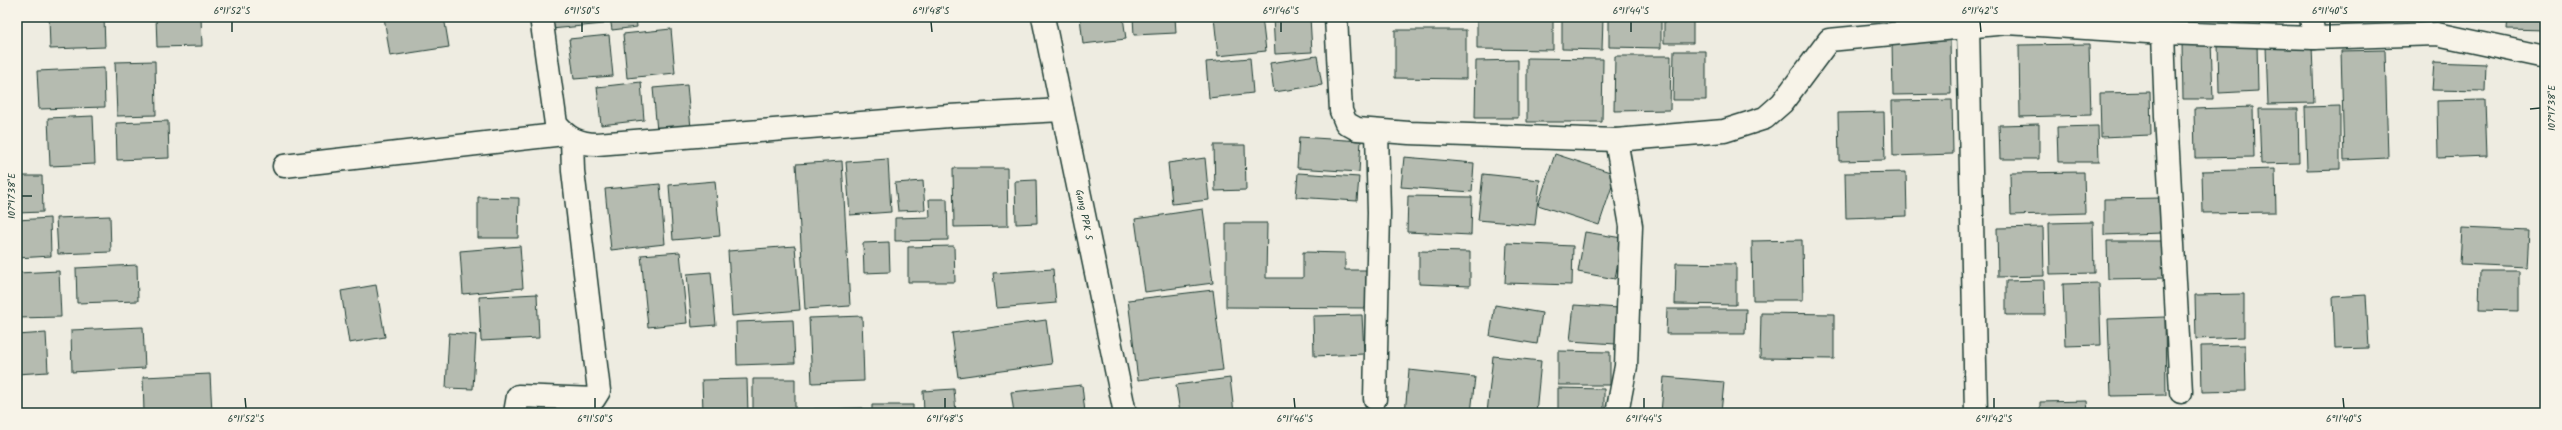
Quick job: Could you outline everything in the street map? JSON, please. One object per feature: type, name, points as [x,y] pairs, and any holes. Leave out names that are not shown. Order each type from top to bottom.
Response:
[{"type":"street","points":[[540,17],[556,124],[568,136],[581,143],[597,144],[949,116],[1062,110]]},
{"type":"street","name":"Gang PPK 5","points":[[1043,17],[1125,413]]},
{"type":"street","points":[[1336,17],[1341,111],[1346,123],[1357,129],[1616,140],[1724,131],[1765,118],[1782,103],[1829,40],[2008,20],[2163,33],[2314,38],[2437,34],[2545,57]]},
{"type":"street","points":[[2311,17],[2314,38]]},
{"type":"street","points":[[1968,25],[1976,413]]},
{"type":"street","points":[[2163,33],[2167,148],[2181,392]]},
{"type":"street","points":[[1375,399],[1379,213],[1377,131]]},
{"type":"street","points":[[284,166],[568,136]]},
{"type":"street","points":[[515,413],[518,396],[594,399],[598,391],[568,136]]},
{"type":"street","points":[[1616,140],[1631,226],[1626,366],[1617,413]]},
{"type":"building","points":[[49,17],[104,17],[105,47],[50,49]]},
{"type":"building","points":[[156,17],[201,17],[202,46],[157,47]]},
{"type":"building","points":[[384,17],[444,17],[449,47],[390,56]]},
{"type":"building","points":[[550,17],[603,17],[604,24],[551,29]]},
{"type":"building","points":[[610,17],[636,17],[637,27],[612,30]]},
{"type":"building","points":[[1080,17],[1123,17],[1126,39],[1083,44]]},
{"type":"building","points":[[1133,17],[1175,17],[1176,33],[1134,35]]},
{"type":"building","points":[[1214,17],[1262,17],[1266,51],[1218,56]]},
{"type":"building","points":[[1273,17],[1310,17],[1312,52],[1275,54]]},
{"type":"building","points":[[1477,17],[1553,17],[1553,50],[1477,49]]},
{"type":"building","points":[[1562,17],[1603,17],[1602,50],[1562,49]]},
{"type":"building","points":[[1609,17],[1661,17],[1661,48],[1609,47]]},
{"type":"building","points":[[1664,17],[1693,17],[1693,43],[1664,43]]},
{"type":"building","points":[[2508,17],[2545,17],[2545,30],[2507,29]]},
{"type":"building","points":[[671,29],[675,73],[627,78],[623,34]]},
{"type":"building","points":[[1395,30],[1466,30],[1466,79],[1395,78]]},
{"type":"building","points":[[609,35],[613,76],[574,79],[569,39]]},
{"type":"building","points":[[1950,40],[1951,94],[1893,95],[1892,41]]},
{"type":"building","points":[[2211,41],[2213,99],[2183,99],[2182,42]]},
{"type":"building","points":[[2218,43],[2257,43],[2258,91],[2219,93]]},
{"type":"building","points":[[2089,44],[2091,115],[2020,117],[2019,45]]},
{"type":"building","points":[[2312,45],[2314,103],[2268,104],[2266,46]]},
{"type":"building","points":[[2385,50],[2388,158],[2344,160],[2341,51]]},
{"type":"building","points":[[1674,51],[1706,51],[1706,100],[1673,100]]},
{"type":"building","points":[[1317,56],[1322,85],[1274,92],[1270,63]]},
{"type":"building","points":[[1615,56],[1671,56],[1670,110],[1614,111]]},
{"type":"building","points":[[1250,58],[1253,93],[1209,98],[1206,62]]},
{"type":"building","points":[[1527,58],[1603,59],[1602,122],[1527,122]]},
{"type":"building","points":[[1518,60],[1518,118],[1475,118],[1476,61]]},
{"type":"building","points":[[155,61],[156,115],[117,116],[115,62]]},
{"type":"building","points":[[2434,62],[2486,64],[2485,91],[2432,90]]},
{"type":"building","points":[[104,68],[105,107],[39,109],[37,71]]},
{"type":"building","points":[[641,82],[644,120],[601,125],[597,87]]},
{"type":"building","points":[[687,85],[691,128],[657,131],[653,88]]},
{"type":"building","points":[[2150,92],[2151,135],[2101,137],[2100,93]]},
{"type":"building","points":[[1952,100],[1953,154],[1893,156],[1892,101]]},
{"type":"building","points":[[2485,100],[2487,156],[2438,158],[2437,101]]},
{"type":"building","points":[[2340,106],[2340,169],[2307,170],[2305,107]]},
{"type":"building","points":[[2253,107],[2254,157],[2195,158],[2194,109]]},
{"type":"building","points":[[2259,109],[2298,109],[2299,163],[2261,164]]},
{"type":"building","points":[[1884,112],[1885,160],[1839,161],[1838,113]]},
{"type":"building","points":[[93,116],[95,164],[50,166],[48,118]]},
{"type":"building","points":[[168,121],[169,158],[117,160],[116,123]]},
{"type":"building","points":[[2039,124],[2039,159],[2000,159],[1999,125]]},
{"type":"building","points":[[2098,126],[2099,162],[2058,162],[2057,127]]},
{"type":"building","points":[[1299,137],[1361,141],[1359,172],[1297,168]]},
{"type":"building","points":[[1214,145],[1245,145],[1246,190],[1215,191]]},
{"type":"building","points":[[1555,154],[1616,174],[1599,225],[1538,205]]},
{"type":"building","points":[[1404,157],[1474,163],[1472,192],[1401,187]]},
{"type":"building","points":[[1205,158],[1209,200],[1172,204],[1168,163]]},
{"type":"building","points":[[888,159],[891,212],[850,215],[846,162]]},
{"type":"building","points":[[842,161],[850,306],[805,309],[796,164]]},
{"type":"building","points":[[953,168],[1007,168],[1008,226],[954,227]]},
{"type":"building","points":[[2275,169],[2276,212],[2203,213],[2202,171]]},
{"type":"building","points":[[1906,172],[1907,216],[1846,218],[1845,173]]},
{"type":"building","points":[[2084,172],[2085,213],[2011,215],[2010,173]]},
{"type":"building","points":[[1298,173],[1359,177],[1357,201],[1296,197]]},
{"type":"building","points":[[1483,174],[1540,180],[1535,225],[1478,220]]},
{"type":"building","points":[[17,176],[42,176],[43,212],[17,213]]},
{"type":"building","points":[[1036,180],[1037,223],[1016,224],[1015,181]]},
{"type":"building","points":[[715,181],[720,236],[673,240],[669,185]]},
{"type":"building","points":[[923,181],[925,210],[898,211],[895,183]]},
{"type":"building","points":[[660,184],[665,244],[611,250],[605,189]]},
{"type":"building","points":[[1408,196],[1472,197],[1471,235],[1407,232]]},
{"type":"building","points":[[478,197],[519,198],[518,238],[478,238]]},
{"type":"building","points":[[2162,198],[2163,233],[2104,235],[2104,199]]},
{"type":"building","points":[[929,199],[947,199],[948,240],[895,241],[895,218],[930,217]]},
{"type":"building","points":[[1203,209],[1213,283],[1145,292],[1135,219]]},
{"type":"building","points":[[110,216],[111,252],[58,254],[56,218]]},
{"type":"building","points":[[50,218],[51,256],[17,258],[17,220]]},
{"type":"building","points":[[2093,222],[2094,273],[2050,274],[2049,223]]},
{"type":"building","points":[[1226,223],[1267,223],[1266,278],[1303,278],[1303,252],[1345,253],[1345,270],[1370,270],[1370,308],[1226,307]]},
{"type":"building","points":[[2043,227],[2044,276],[1998,277],[1997,228]]},
{"type":"building","points":[[2462,228],[2529,231],[2527,267],[2460,264]]},
{"type":"building","points":[[1585,232],[1622,238],[1615,279],[1578,272]]},
{"type":"building","points":[[1802,240],[1803,300],[1753,300],[1752,241]]},
{"type":"building","points":[[2107,241],[2165,241],[2166,278],[2108,279]]},
{"type":"building","points":[[889,242],[890,272],[864,273],[863,243]]},
{"type":"building","points":[[1507,243],[1573,246],[1572,285],[1505,283]]},
{"type":"building","points":[[520,246],[523,288],[463,294],[460,251]]},
{"type":"building","points":[[795,246],[800,310],[732,316],[728,251]]},
{"type":"building","points":[[954,246],[955,282],[908,282],[908,247]]},
{"type":"building","points":[[1419,251],[1470,252],[1470,286],[1419,284]]},
{"type":"building","points":[[680,252],[687,323],[648,327],[641,255]]},
{"type":"building","points":[[1676,263],[1736,264],[1736,305],[1675,304]]},
{"type":"building","points":[[137,265],[138,301],[77,303],[76,268]]},
{"type":"building","points":[[1053,269],[1056,303],[997,308],[993,273]]},
{"type":"building","points":[[59,271],[61,317],[17,318],[17,273]]},
{"type":"building","points":[[2480,271],[2519,271],[2519,311],[2479,310]]},
{"type":"building","points":[[711,272],[716,325],[692,327],[687,274]]},
{"type":"building","points":[[2044,280],[2045,315],[2006,315],[2006,281]]},
{"type":"building","points":[[2099,283],[2101,345],[2065,346],[2063,284]]},
{"type":"building","points":[[376,285],[385,337],[349,343],[341,291]]},
{"type":"building","points":[[1213,290],[1223,370],[1138,380],[1128,300]]},
{"type":"building","points":[[537,294],[539,338],[481,341],[479,297]]},
{"type":"building","points":[[2244,294],[2244,337],[2196,339],[2195,295]]},
{"type":"building","points":[[2366,295],[2369,348],[2335,349],[2333,297]]},
{"type":"building","points":[[1495,305],[1542,313],[1537,344],[1490,336]]},
{"type":"building","points":[[1574,305],[1619,308],[1616,344],[1570,341]]},
{"type":"building","points":[[1667,309],[1746,309],[1745,334],[1666,334]]},
{"type":"building","points":[[1761,313],[1834,314],[1834,359],[1760,358]]},
{"type":"building","points":[[1362,315],[1364,354],[1314,356],[1313,316]]},
{"type":"building","points":[[862,316],[864,381],[812,383],[809,318]]},
{"type":"building","points":[[2165,317],[2166,395],[2111,396],[2108,319]]},
{"type":"building","points":[[793,320],[795,363],[737,365],[736,322]]},
{"type":"building","points":[[1046,320],[1052,364],[958,377],[952,333]]},
{"type":"building","points":[[143,327],[145,368],[72,372],[71,330]]},
{"type":"building","points":[[46,333],[48,372],[17,374],[17,335]]},
{"type":"building","points":[[449,333],[476,335],[473,389],[446,388]]},
{"type":"building","points":[[2245,345],[2246,391],[2202,392],[2201,346]]},
{"type":"building","points":[[1558,351],[1610,352],[1610,385],[1558,385]]},
{"type":"building","points":[[1493,356],[1541,361],[1536,413],[1487,413]]},
{"type":"building","points":[[1409,370],[1475,377],[1471,413],[1405,413]]},
{"type":"building","points":[[210,374],[212,413],[144,413],[143,377]]},
{"type":"building","points":[[1664,377],[1724,382],[1721,413],[1661,413]]},
{"type":"building","points":[[1230,378],[1234,413],[1180,413],[1176,385]]},
{"type":"building","points":[[17,379],[20,379],[21,412],[17,413]]},
{"type":"building","points":[[747,379],[748,413],[703,413],[702,380]]},
{"type":"building","points":[[753,379],[795,379],[795,413],[753,413]]},
{"type":"building","points":[[1082,385],[1085,413],[1014,413],[1011,392]]},
{"type":"building","points":[[1558,388],[1604,389],[1604,413],[1558,413]]},
{"type":"building","points":[[954,389],[956,413],[924,413],[923,391]]},
{"type":"building","points":[[2087,401],[2088,413],[2040,413],[2040,402]]},
{"type":"building","points":[[872,405],[913,405],[913,413],[872,413]]},
{"type":"building","points":[[863,408],[864,413],[814,413],[814,409]]}]
